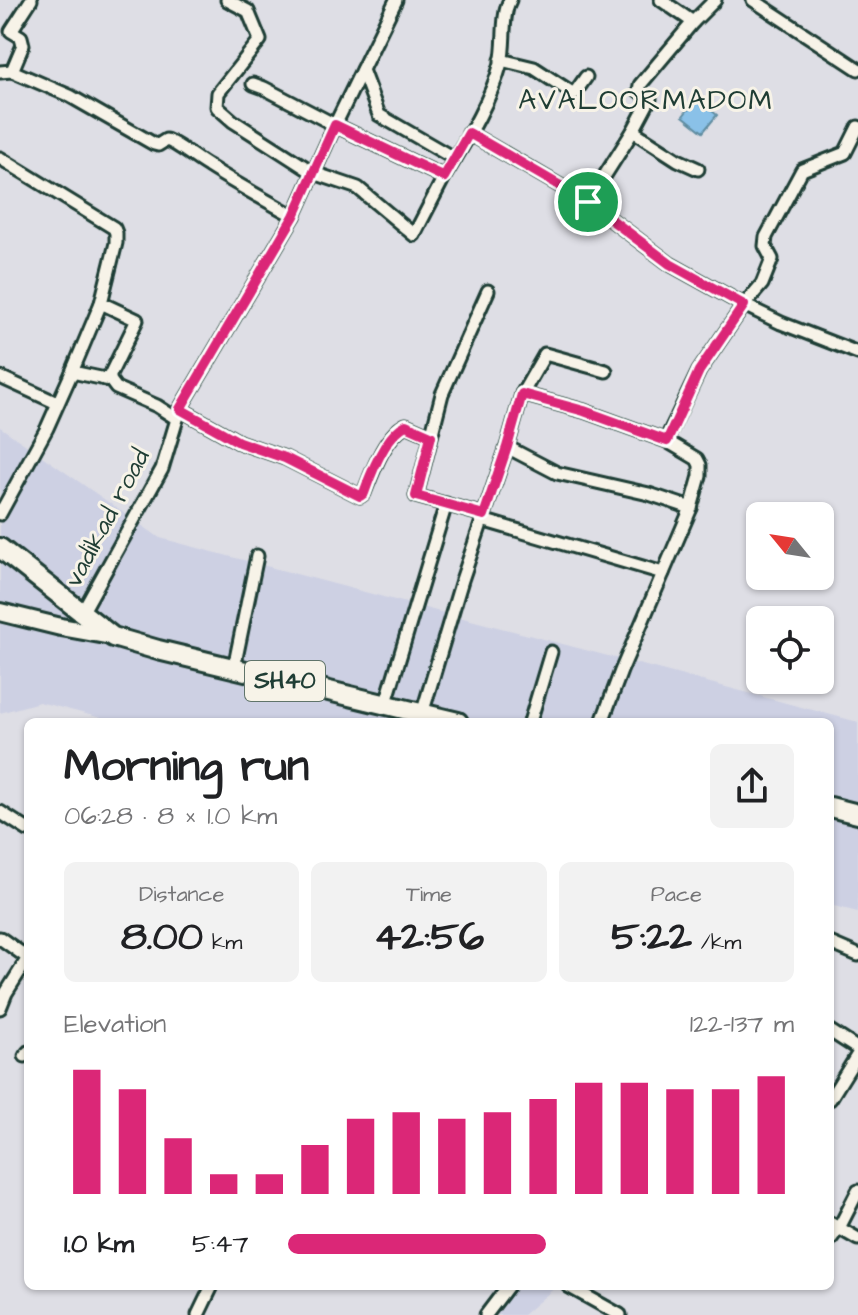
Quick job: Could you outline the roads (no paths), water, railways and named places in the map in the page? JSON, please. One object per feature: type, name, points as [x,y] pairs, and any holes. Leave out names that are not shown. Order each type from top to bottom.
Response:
[{"type":"main road","name":"SH40","points":[[0,548],[113,637],[440,718]]},
{"type":"main road","points":[[0,612],[113,637]]},
{"type":"main road","points":[[834,808],[858,814]]},
{"type":"street","points":[[31,0],[11,31],[21,37],[23,45],[6,72],[70,96],[154,144],[171,141],[241,188],[294,216]]},
{"type":"street","points":[[227,0],[248,11],[260,40],[218,93],[217,107],[233,121],[314,173],[358,188],[414,235],[484,104],[501,60],[504,2]]},
{"type":"street","name":"vadikad road","points":[[82,613],[162,469],[179,414],[294,216],[396,0]]},
{"type":"street","points":[[661,0],[693,22]]},
{"type":"street","points":[[588,202],[650,99],[639,91],[640,85],[715,0]]},
{"type":"street","points":[[753,0],[858,69]]},
{"type":"street","points":[[501,60],[534,68],[574,94],[586,77]]},
{"type":"street","points":[[362,70],[379,115],[455,159]]},
{"type":"street","points":[[253,84],[444,177]]},
{"type":"street","points":[[667,441],[699,371],[762,284],[772,259],[765,246],[766,237],[802,170],[845,153],[858,127]]},
{"type":"street","points":[[633,131],[698,169]]},
{"type":"street","points":[[469,133],[588,202],[670,264],[781,323],[858,353]]},
{"type":"street","points":[[0,158],[114,228],[116,233],[101,303],[47,428],[0,514]]},
{"type":"street","points":[[488,291],[446,384],[416,496],[663,573]]},
{"type":"street","points":[[101,303],[137,320],[110,375],[116,388],[239,442],[285,458],[360,496],[399,428],[406,425],[431,436]]},
{"type":"street","points":[[422,714],[522,394],[545,354],[606,371]]},
{"type":"street","points":[[72,372],[110,380]]},
{"type":"street","points":[[0,378],[57,403]]},
{"type":"street","points":[[522,394],[584,411],[667,441],[698,461],[700,476],[691,508],[604,718]]},
{"type":"street","points":[[507,447],[557,473],[649,494],[691,508]]},
{"type":"street","points":[[385,706],[446,504]]},
{"type":"street","points":[[234,668],[257,556]]},
{"type":"street","points":[[531,718],[551,652]]},
{"type":"street","points":[[0,812],[24,827]]},
{"type":"street","points":[[0,938],[24,955]]},
{"type":"street","points":[[834,945],[858,955]]},
{"type":"street","points":[[0,1008],[24,964]]},
{"type":"street","points":[[834,1034],[858,1051],[834,1092]]},
{"type":"street","points":[[858,1191],[835,1226],[858,1239]]},
{"type":"street","points":[[198,1315],[210,1290]]},
{"type":"street","points":[[486,1315],[505,1290]]},
{"type":"street","points":[[575,1290],[620,1315]]},
{"type":"water","points":[[697,98],[717,115],[703,132],[683,116]]},
{"type":"district","name":"AVALOORMADOM","points":[[646,100]]}]
